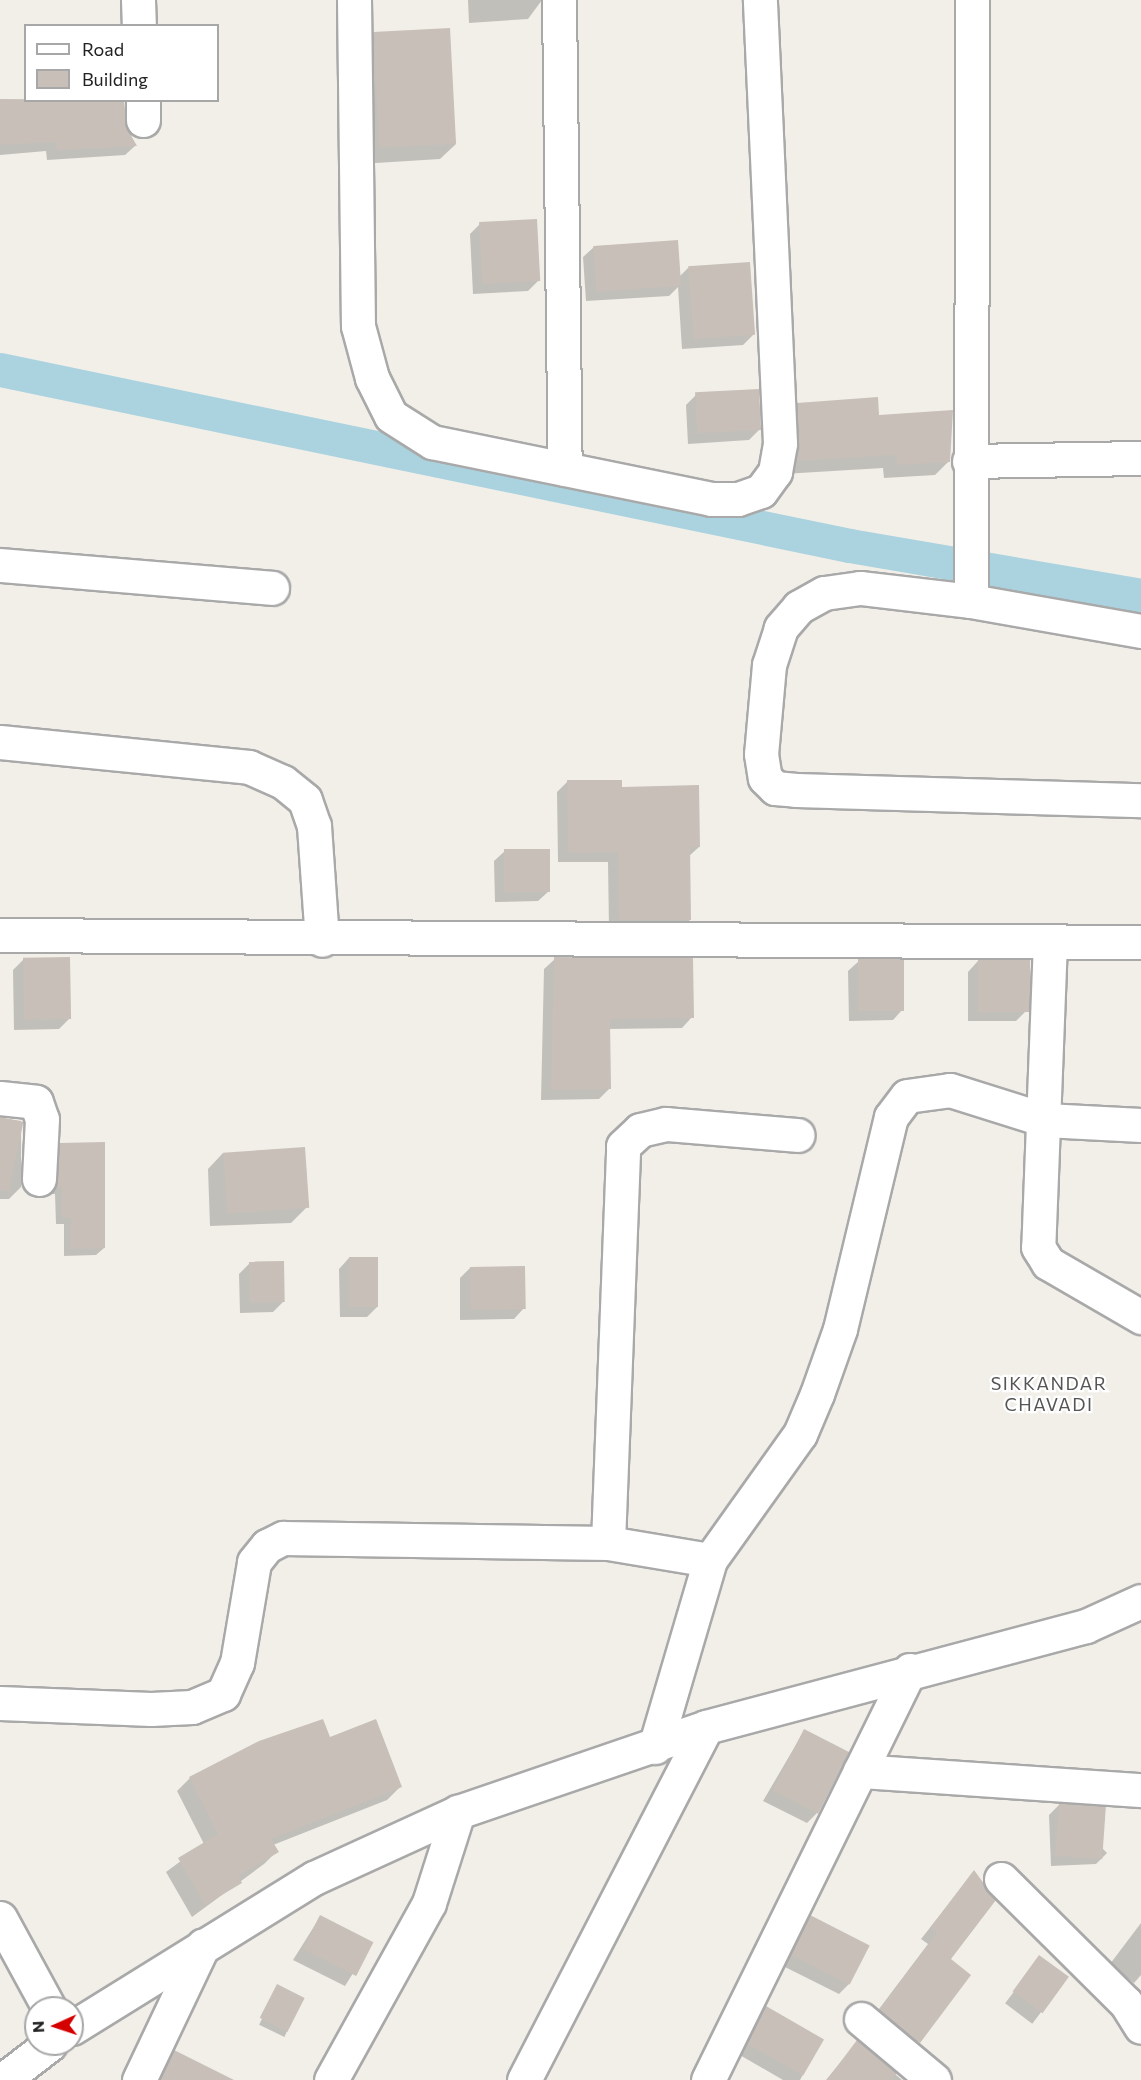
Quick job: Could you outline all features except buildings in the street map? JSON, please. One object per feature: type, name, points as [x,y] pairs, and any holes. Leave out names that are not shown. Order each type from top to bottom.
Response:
[{"type":"street","points":[[138,0],[140,24]]},
{"type":"street","points":[[354,0],[358,326],[372,378],[391,416],[432,442],[720,499],[761,490],[775,472],[780,443],[760,0]]},
{"type":"street","points":[[559,0],[565,469]]},
{"type":"street","points":[[971,600],[969,461],[972,0]]},
{"type":"street","points":[[969,461],[1141,458]]},
{"type":"street","points":[[0,566],[272,588]]},
{"type":"street","points":[[1141,631],[971,600],[860,588],[824,593],[799,607],[780,628],[769,665],[761,754],[765,778],[775,788],[1141,800]]},
{"type":"street","points":[[0,741],[249,767],[284,782],[305,800],[314,826],[322,940]]},
{"type":"street","points":[[0,934],[322,940],[1141,942]]},
{"type":"street","points":[[1050,941],[1045,1120],[1038,1246],[1048,1263],[1141,1317]]},
{"type":"street","points":[[655,1747],[710,1560],[800,1434],[817,1394],[840,1329],[891,1118],[907,1096],[950,1090],[1045,1120],[1141,1125]]},
{"type":"street","points":[[0,1098],[36,1102],[42,1119],[39,1179]]},
{"type":"street","points":[[608,1543],[623,1146],[640,1130],[666,1124],[798,1135]]},
{"type":"street","points":[[0,1703],[151,1709],[192,1707],[223,1694],[237,1664],[254,1562],[267,1546],[283,1538],[608,1543],[710,1560]]},
{"type":"street","points":[[84,2020],[314,1878],[458,1812],[655,1747],[706,1727],[910,1670],[1086,1626],[1141,1601]]},
{"type":"street","points":[[708,2080],[910,1670]]},
{"type":"street","points":[[524,2080],[706,1727]]},
{"type":"street","points":[[860,1771],[1141,1790]]},
{"type":"street","points":[[331,2080],[429,1903],[458,1812]]},
{"type":"street","points":[[1001,1879],[1126,2003],[1141,2027]]},
{"type":"street","points":[[0,1918],[42,1996]]},
{"type":"street","points":[[140,2080],[203,1945]]},
{"type":"street","points":[[861,2019],[934,2080]]},
{"type":"street","points":[[3,2080],[34,2056]]},
{"type":"waterway","points":[[0,370],[850,546],[1141,596]]},
{"type":"district","name":"SIKKANDAR CHAVADI","points":[[1049,1394]]}]
